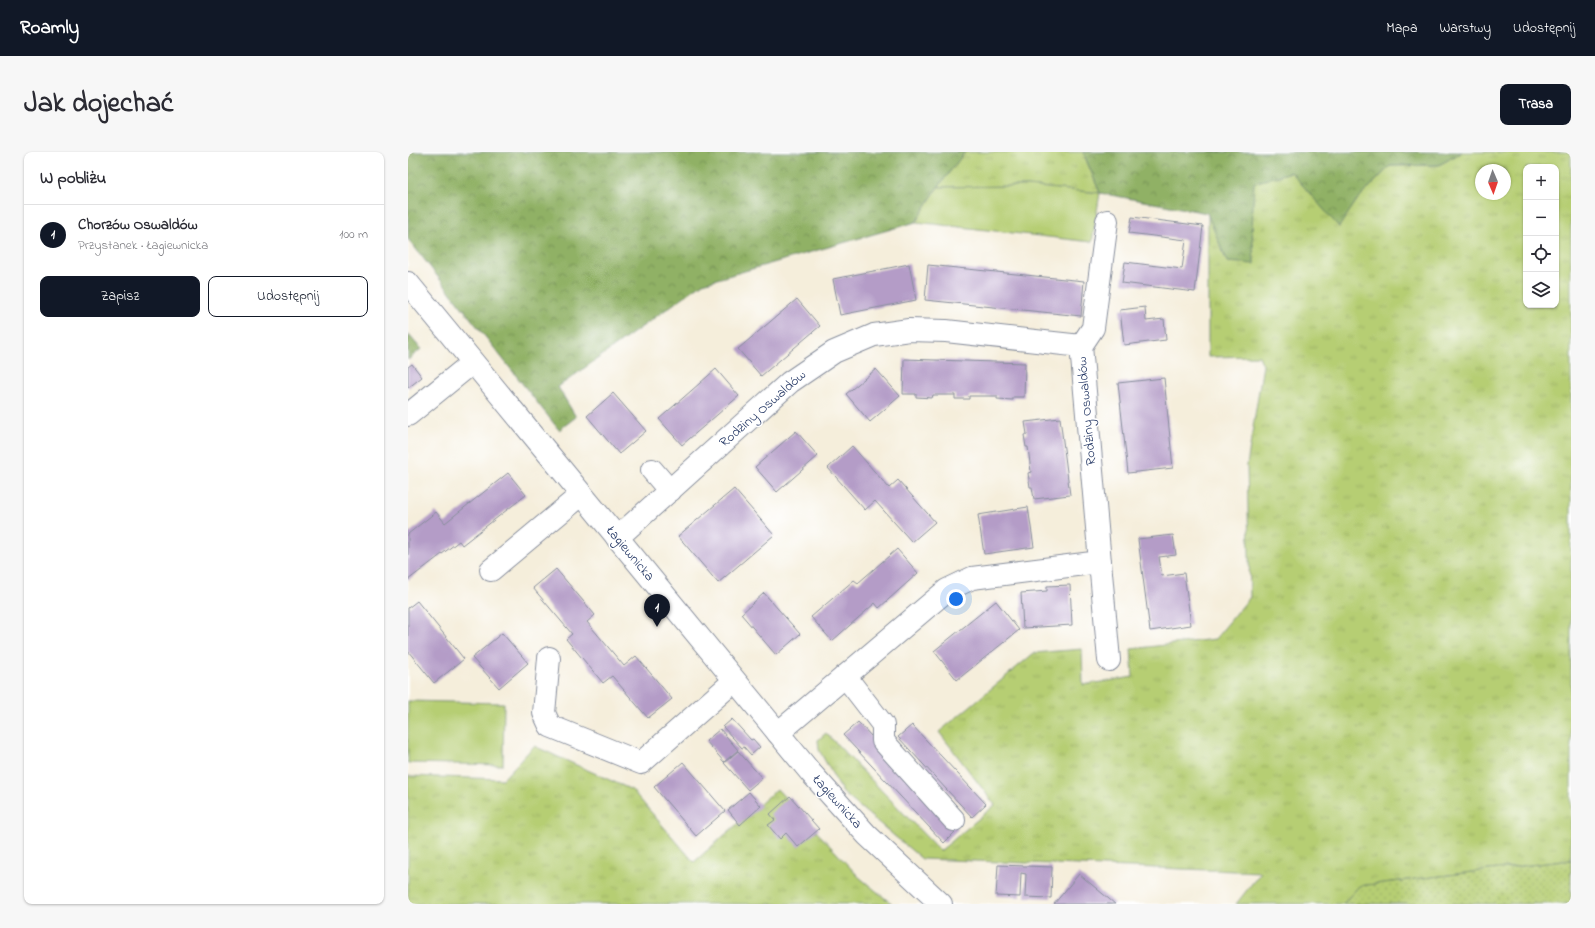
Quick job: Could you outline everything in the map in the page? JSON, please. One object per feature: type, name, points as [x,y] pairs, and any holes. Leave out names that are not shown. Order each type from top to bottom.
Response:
[{"type":"street","points":[[1081,346],[1092,328],[1107,221]]},
{"type":"street","name":"Łagiewnicka","points":[[408,283],[472,363],[811,773],[867,835],[941,904]]},
{"type":"street","name":"Rodziny Oswaldów","points":[[617,538],[790,382],[834,352],[874,335],[909,330],[946,331],[1081,346],[1110,660]]},
{"type":"street","points":[[408,415],[472,363]]},
{"type":"street","points":[[652,470],[670,491]]},
{"type":"street","points":[[490,570],[581,495]]},
{"type":"street","points":[[778,733],[947,590],[972,578],[1100,562]]},
{"type":"street","points":[[549,658],[544,713],[550,726],[640,763],[734,681]]},
{"type":"street","points":[[845,676],[883,725],[883,741],[954,820]]},
{"type":"green space","points":[[408,152],[965,152],[938,187],[916,222],[703,283],[558,387],[576,417],[559,430],[408,239]]},
{"type":"green space","points":[[965,152],[1083,152],[1100,193],[1027,186],[938,187]]},
{"type":"green space","points":[[1083,152],[1462,152],[1439,165],[1390,166],[1357,200],[1339,227],[1291,172],[1254,183],[1252,229],[1254,264],[1227,262],[1207,213],[1100,193]]},
{"type":"green space","points":[[1462,152],[1571,152],[1571,860],[1359,886],[1343,904],[1236,904],[1261,872],[922,859],[843,793],[819,750],[818,740],[826,733],[940,851],[995,805],[939,732],[1034,653],[1082,649],[1083,685],[1133,677],[1131,649],[1215,639],[1250,597],[1247,465],[1263,365],[1259,356],[1208,357],[1208,213],[1227,262],[1254,263],[1252,229],[1253,183],[1291,172],[1339,226],[1357,200],[1390,166],[1439,165]]},
{"type":"green space","points":[[1027,186],[1100,193],[1092,242],[916,222],[938,187]]},
{"type":"green space","points":[[408,334],[421,349],[408,360]]},
{"type":"green space","points":[[408,701],[504,703],[503,765],[408,763]]},
{"type":"green space","points":[[534,746],[632,790],[694,862],[777,789],[859,877],[892,904],[408,904],[408,776],[503,779]]},
{"type":"green space","points":[[1571,860],[1571,904],[1343,904],[1359,886]]},
{"type":"building","points":[[1132,217],[1203,226],[1195,292],[1122,283],[1125,262],[1182,269],[1186,240],[1129,233]]},
{"type":"building","points":[[909,264],[916,300],[840,315],[833,279]]},
{"type":"building","points":[[928,265],[1084,281],[1081,316],[925,300]]},
{"type":"building","points":[[797,299],[820,326],[761,376],[738,349]]},
{"type":"building","points":[[1145,307],[1146,321],[1164,319],[1166,340],[1124,345],[1120,310]]},
{"type":"building","points":[[904,359],[1025,363],[1024,397],[1013,397],[1013,400],[997,399],[997,396],[969,396],[969,399],[955,399],[955,395],[933,395],[932,398],[916,397],[916,394],[903,394]]},
{"type":"building","points":[[412,364],[422,377],[408,388],[408,367]]},
{"type":"building","points":[[716,369],[739,396],[682,445],[659,419]]},
{"type":"building","points":[[876,369],[900,396],[870,422],[846,394]]},
{"type":"building","points":[[1164,378],[1173,468],[1128,473],[1118,383]]},
{"type":"building","points":[[613,393],[646,431],[619,454],[587,416]]},
{"type":"building","points":[[1060,418],[1070,495],[1034,499],[1028,473],[1031,472],[1028,447],[1026,447],[1024,435],[1027,434],[1025,422]]},
{"type":"building","points":[[796,431],[818,456],[777,492],[755,467]]},
{"type":"building","points":[[852,446],[889,488],[898,480],[935,522],[912,542],[875,501],[865,510],[828,468]]},
{"type":"building","points":[[508,473],[526,495],[462,545],[459,541],[408,580],[408,534],[436,512],[445,523]]},
{"type":"building","points":[[734,489],[774,535],[718,583],[678,536]]},
{"type":"building","points":[[1028,507],[1034,547],[984,554],[978,515]]},
{"type":"building","points":[[1173,535],[1176,555],[1159,557],[1162,576],[1184,573],[1191,625],[1150,631],[1138,539]]},
{"type":"building","points":[[897,549],[918,573],[879,608],[875,603],[832,641],[811,617],[854,580],[858,583]]},
{"type":"building","points":[[556,569],[595,615],[587,622],[624,666],[636,656],[672,699],[648,718],[612,676],[603,683],[566,639],[572,634],[533,588]]},
{"type":"building","points":[[1070,585],[1072,625],[1023,628],[1021,593],[1047,591],[1047,586]]},
{"type":"building","points":[[764,593],[800,634],[776,655],[741,614]]},
{"type":"building","points":[[417,601],[464,659],[434,683],[408,651],[408,608]]},
{"type":"building","points":[[996,601],[1019,630],[957,680],[934,651]]},
{"type":"building","points":[[502,633],[528,663],[499,688],[472,658]]},
{"type":"building","points":[[732,719],[751,740],[753,739],[760,747],[751,755],[744,747],[742,748],[723,727]]},
{"type":"building","points":[[858,722],[958,829],[944,843],[843,735]]},
{"type":"building","points":[[912,725],[986,804],[972,817],[898,737]]},
{"type":"building","points":[[720,729],[738,750],[724,762],[706,741]]},
{"type":"building","points":[[738,751],[762,778],[748,790],[724,763]]},
{"type":"building","points":[[683,762],[725,811],[696,836],[654,787]]},
{"type":"building","points":[[749,792],[761,806],[740,825],[728,810]]},
{"type":"building","points":[[790,796],[819,829],[798,847],[786,833],[780,839],[768,825],[775,820],[770,814]]},
{"type":"building","points":[[998,865],[1052,867],[1051,898],[1025,897],[1026,874],[1021,873],[1020,897],[996,896]]},
{"type":"building","points":[[1079,874],[1115,904],[1054,904]]},
{"type":"place","name":"Chorzów Oswaldów","points":[[657,627]]}]
